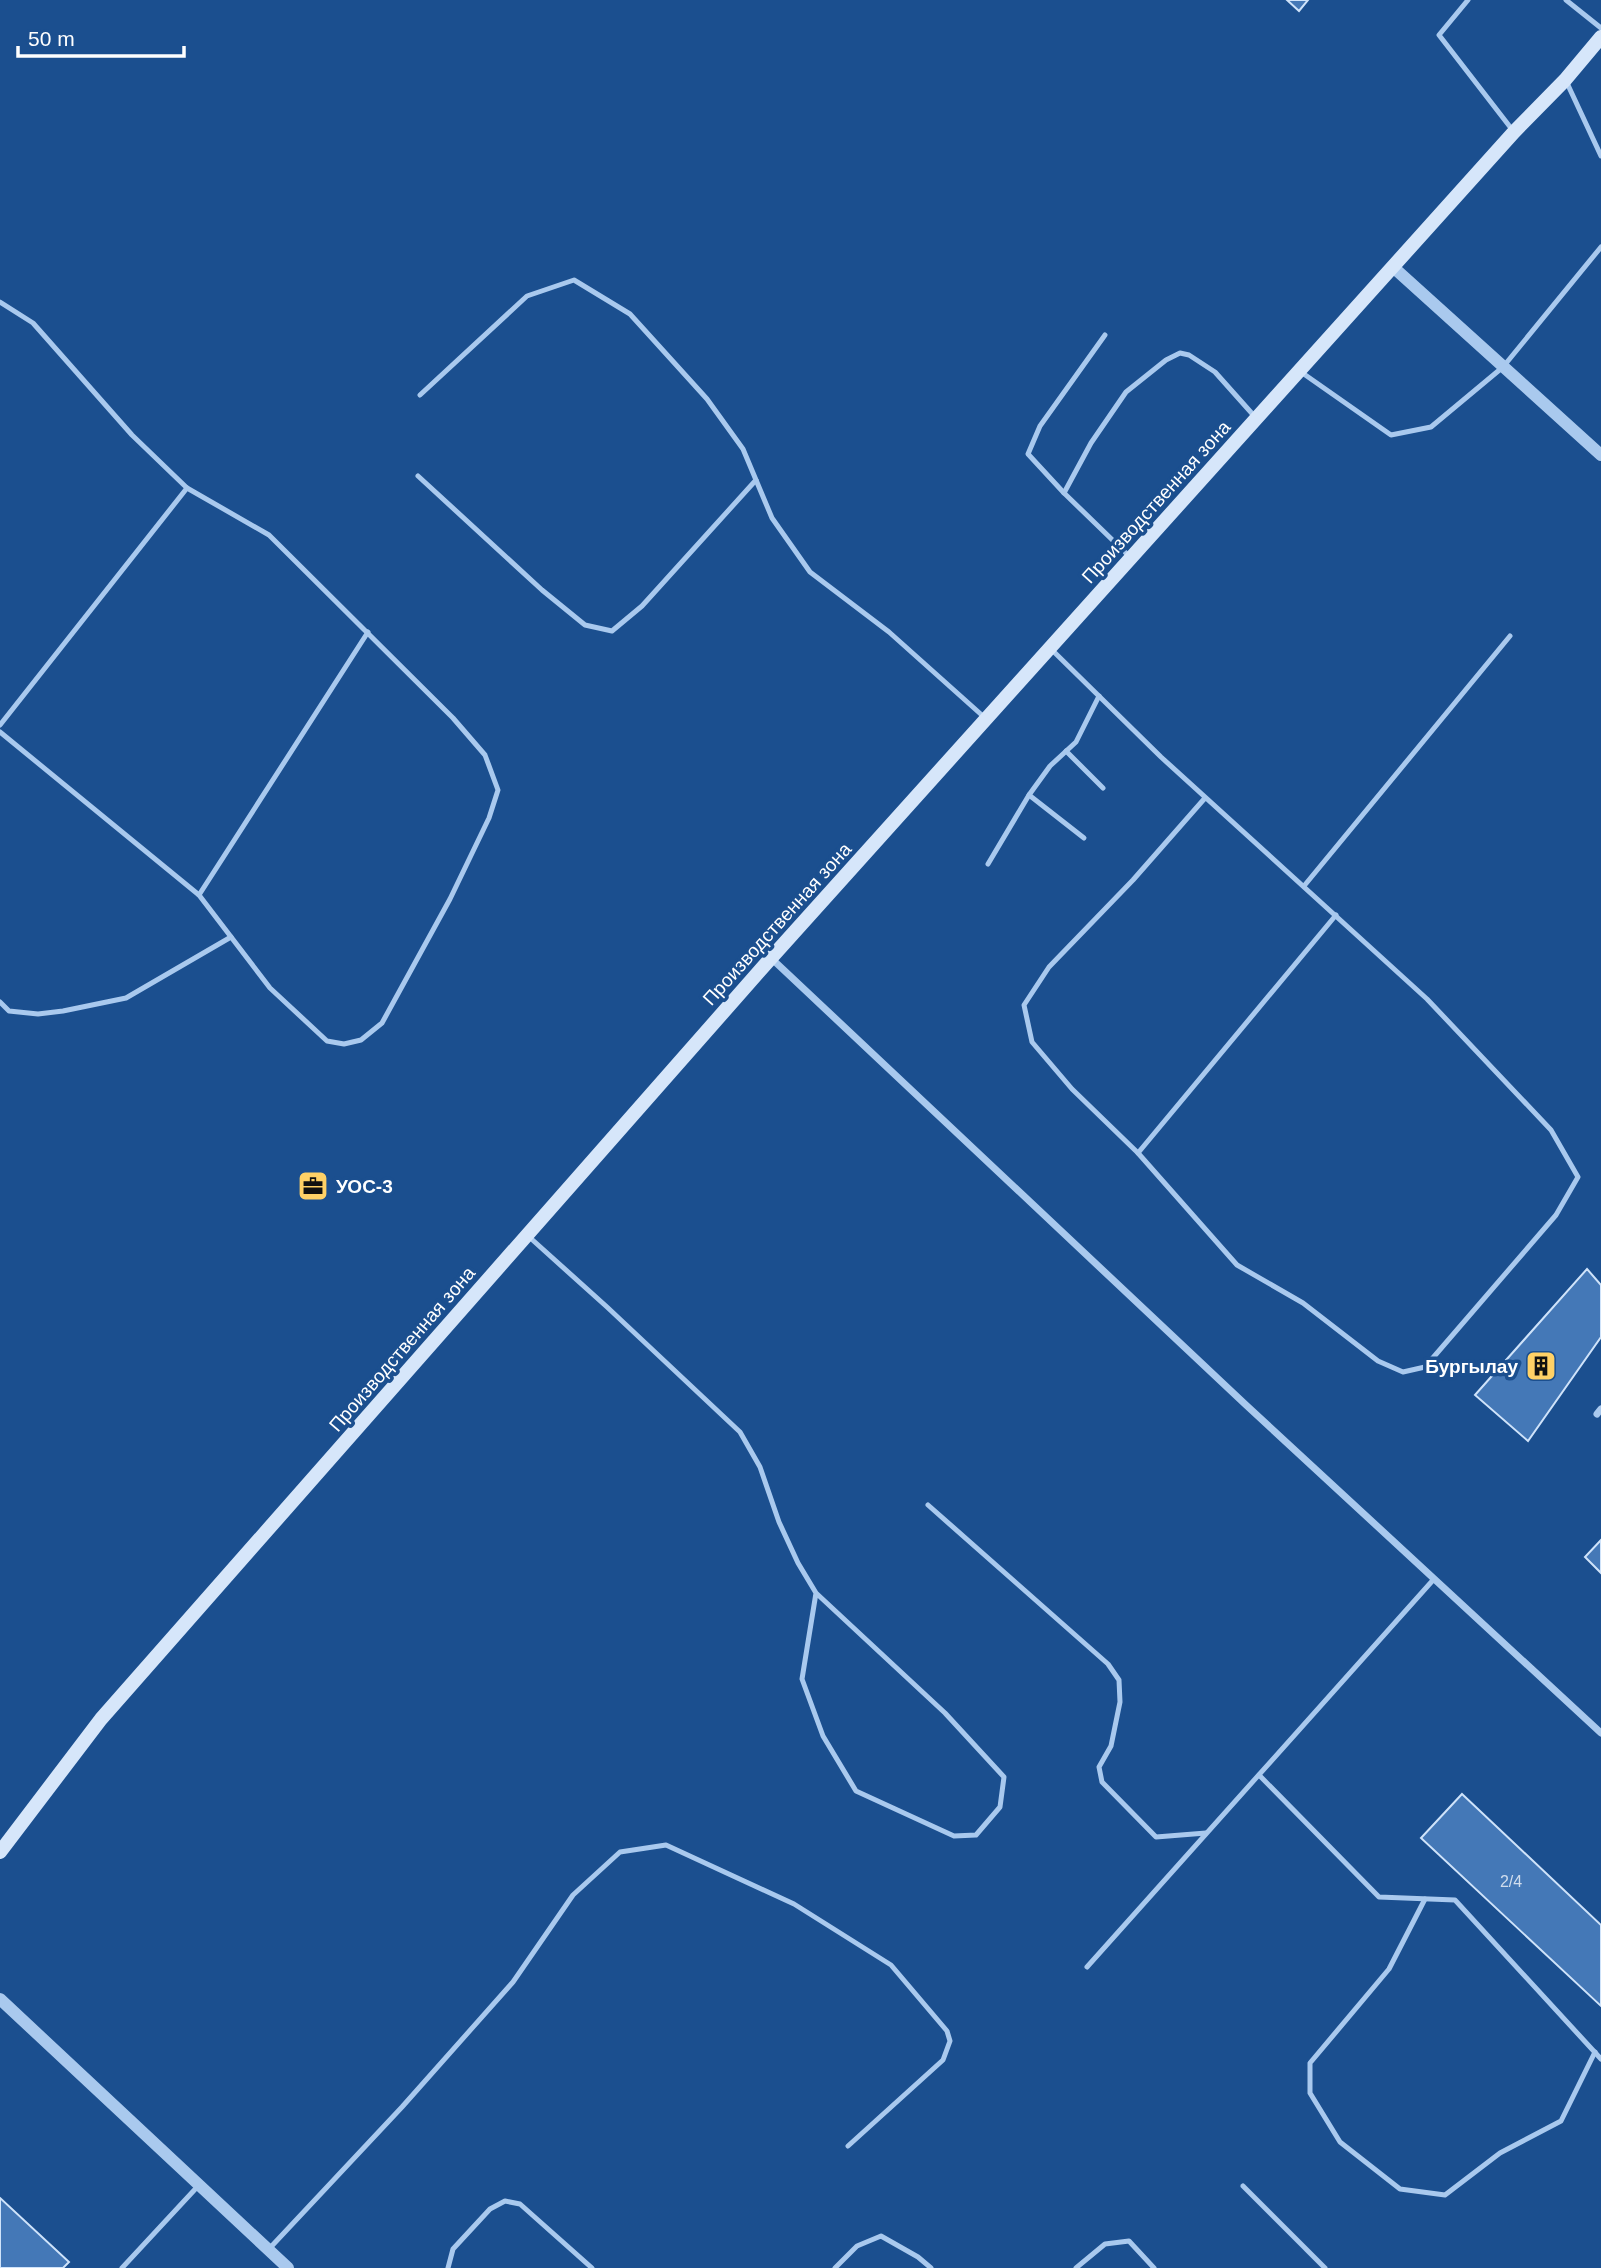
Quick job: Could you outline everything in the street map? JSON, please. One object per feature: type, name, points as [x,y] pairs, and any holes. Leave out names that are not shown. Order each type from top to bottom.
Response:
[{"type":"main road","name":"Производственная зона","points":[[0,1852],[101,1719],[771,958],[1601,37]]},
{"type":"street","points":[[1393,267],[1601,455]]},
{"type":"street","points":[[771,958],[1245,1405],[1601,1733]]},
{"type":"street","points":[[0,1999],[288,2268]]},
{"type":"lane","points":[[1468,0],[1439,35],[1514,132]]},
{"type":"lane","points":[[1566,0],[1601,28]]},
{"type":"lane","points":[[1565,80],[1601,156]]},
{"type":"lane","points":[[1301,371],[1391,435],[1431,427],[1503,367],[1601,247]]},
{"type":"lane","points":[[420,395],[527,296],[574,281],[630,314],[707,399],[743,449],[772,518],[810,572],[889,632],[987,719]]},
{"type":"lane","points":[[0,302],[33,323],[132,435],[187,488],[269,535],[368,632],[453,718],[485,755],[498,790],[489,818],[450,899],[382,1023],[361,1040],[344,1044],[327,1041],[270,988],[199,895],[0,732]]},
{"type":"lane","points":[[1105,335],[1040,426],[1028,454],[1131,559]]},
{"type":"lane","points":[[1064,493],[1091,443],[1126,392],[1166,360],[1181,353],[1189,355],[1215,372],[1256,419]]},
{"type":"lane","points":[[418,476],[542,590],[585,625],[612,631],[642,606],[757,480]]},
{"type":"lane","points":[[0,725],[187,488]]},
{"type":"lane","points":[[199,895],[368,632]]},
{"type":"lane","points":[[1304,886],[1510,636]]},
{"type":"lane","points":[[1050,648],[1205,798],[1427,999],[1550,1130],[1578,1177],[1556,1215],[1425,1367],[1403,1372],[1378,1361],[1303,1303],[1237,1265],[1138,1153],[1072,1089],[1032,1042],[1024,1005],[1049,967],[1133,880],[1205,798]]},
{"type":"lane","points":[[988,864],[1028,795],[1050,766],[1076,741],[1099,696]]},
{"type":"lane","points":[[1066,751],[1103,788]]},
{"type":"lane","points":[[1028,795],[1084,838]]},
{"type":"lane","points":[[1138,1153],[1335,915]]},
{"type":"lane","points":[[0,1002],[9,1011],[38,1014],[126,998],[231,937]]},
{"type":"lane","points":[[527,1236],[740,1432],[760,1467],[779,1522],[798,1563],[816,1593],[945,1713],[1004,1777],[1000,1807],[976,1835],[954,1836],[856,1791],[823,1736],[802,1679],[816,1593]]},
{"type":"lane","points":[[928,1504],[1108,1664],[1119,1680],[1119,1702],[1111,1746],[1099,1766],[1102,1782],[1156,1837],[1207,1833]]},
{"type":"lane","points":[[1087,1967],[1434,1579]]},
{"type":"lane","points":[[1259,1775],[1379,1897],[1455,1899],[1601,2059]]},
{"type":"lane","points":[[268,2250],[402,2107],[513,1982],[573,1895],[620,1852],[666,1845],[794,1904],[891,1965],[947,2031],[950,2041],[943,2060],[848,2146]]},
{"type":"lane","points":[[1425,1899],[1390,1969],[1310,2063],[1310,2093],[1340,2143],[1400,2189],[1445,2195],[1500,2153],[1561,2120],[1595,2052]]},
{"type":"lane","points":[[122,2268],[199,2185]]},
{"type":"lane","points":[[1243,2186],[1325,2268]]},
{"type":"lane","points":[[448,2268],[453,2249],[490,2209],[505,2201],[520,2204],[592,2268]]},
{"type":"lane","points":[[835,2268],[857,2246],[881,2236],[918,2257],[931,2268]]},
{"type":"lane","points":[[1076,2268],[1105,2244],[1129,2241],[1154,2268]]},
{"type":"building","points":[[1287,0],[1308,0],[1299,11]]},
{"type":"building","name":"Бургылау","points":[[1587,1269],[1601,1285],[1601,1337],[1528,1441],[1475,1395]]},
{"type":"building","points":[[1601,1540],[1601,1573],[1585,1557]]},
{"type":"building","points":[[1462,1794],[1601,1925],[1601,2006],[1421,1838]]},
{"type":"building","points":[[0,2198],[69,2262],[63,2268],[0,2268]]},
{"type":"place","name":"УОС-3","points":[[313,1186]]},
{"type":"place","name":"Бургылау","points":[[1541,1366]]}]
